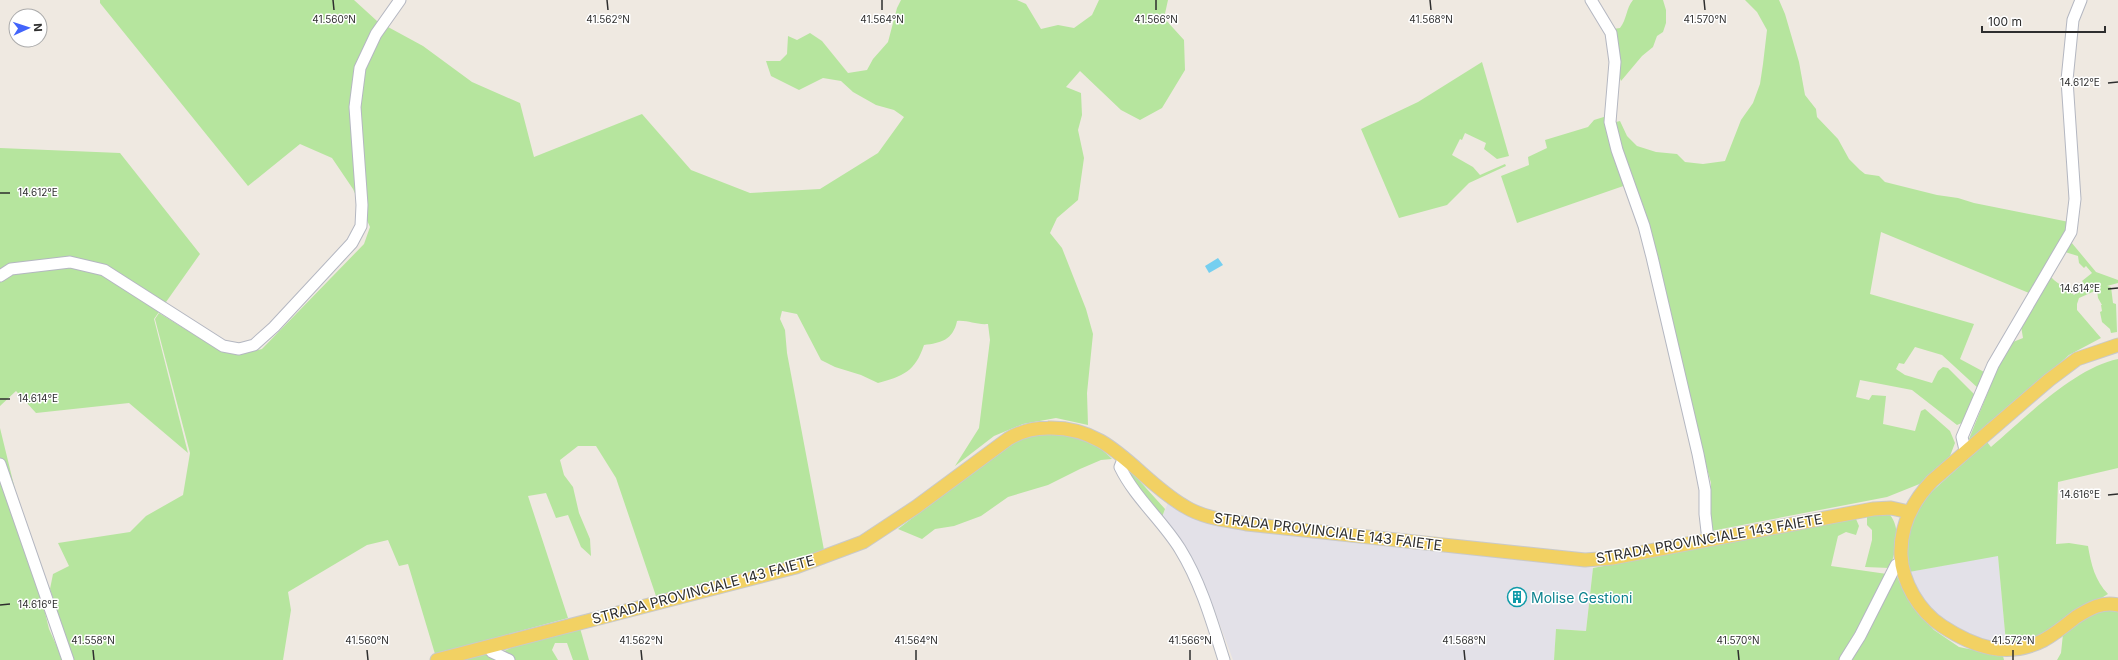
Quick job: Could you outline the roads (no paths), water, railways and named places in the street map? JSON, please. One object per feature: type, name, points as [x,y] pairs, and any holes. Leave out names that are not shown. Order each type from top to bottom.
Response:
[{"type":"main road","points":[[2118,345],[2077,359],[2048,380],[1965,450],[1923,490],[1909,512],[1902,541],[1902,562],[1910,588],[1931,618],[1961,639],[1987,648],[2003,651],[2020,649],[2044,640],[2088,609],[2102,604],[2118,605]]},
{"type":"main road","name":"STRADA PROVINCIALE 143 FAIETE","points":[[437,660],[531,634],[796,567],[863,542],[916,507],[1008,439],[1030,429],[1054,428],[1091,434],[1124,457],[1182,505],[1204,516],[1247,524],[1586,560],[1612,558],[1873,509],[1891,508],[1909,512]]},
{"type":"street","points":[[0,276],[11,269],[70,262],[104,270],[223,346],[239,349],[254,345],[274,327],[352,243],[361,226],[362,205],[355,107],[360,68],[376,34],[400,0]]},
{"type":"street","points":[[1591,0],[1611,33],[1615,62],[1610,122],[1617,150],[1644,226],[1652,257],[1705,490],[1705,514],[1708,540]]},
{"type":"street","points":[[1965,450],[1962,437],[1994,365],[2071,232],[2075,199],[2067,80],[2073,20],[2081,0]]},
{"type":"street","points":[[1124,457],[1120,467],[1129,484],[1169,533],[1191,570],[1205,603],[1224,660]]},
{"type":"street","points":[[0,464],[68,660]]},
{"type":"street","points":[[1845,660],[1860,636],[1896,566],[1902,562]]},
{"type":"street","points":[[488,647],[492,652],[509,660]]},
{"type":"water","points":[[1218,258],[1223,265],[1209,273],[1205,266]]},
{"type":"place","name":"Molise Gestioni","points":[[1517,597]]}]
